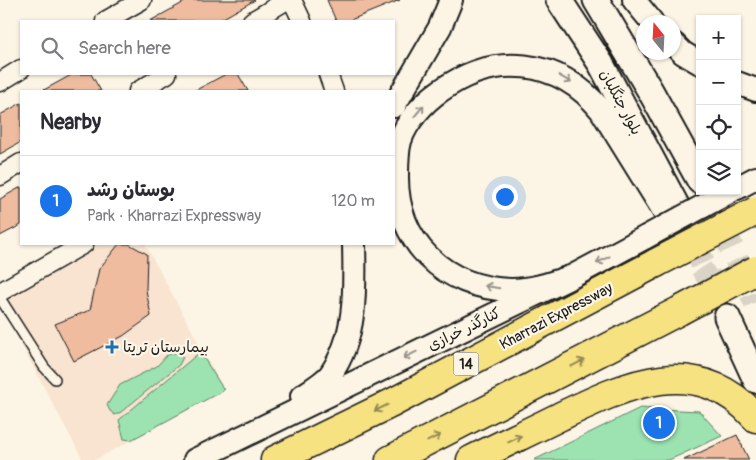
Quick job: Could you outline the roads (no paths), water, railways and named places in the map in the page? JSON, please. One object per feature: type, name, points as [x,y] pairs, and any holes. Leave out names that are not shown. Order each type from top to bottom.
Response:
[{"type":"highway","name":"Kharrazi Expressway","points":[[275,460],[392,403],[756,211]]},
{"type":"highway","points":[[390,460],[756,270]]},
{"type":"highway","points":[[471,460],[628,386],[666,378],[697,381],[723,390],[746,407],[756,418]]},
{"type":"main road","name":"بلوار جنگلبان","points":[[559,0],[601,64],[671,210]]},
{"type":"main road","name":"بلوار جنگلبان","points":[[596,0],[651,92],[696,174]]},
{"type":"main road","points":[[728,317],[756,380]]},
{"type":"street","points":[[107,20],[142,0]]},
{"type":"street","points":[[254,20],[287,0]]},
{"type":"street","points":[[292,0],[302,20]]},
{"type":"street","points":[[395,104],[440,27],[450,0]]},
{"type":"street","points":[[634,0],[646,15]]},
{"type":"street","points":[[681,52],[696,61]]},
{"type":"street","points":[[573,276],[536,288],[510,290],[469,284],[445,272],[426,255],[411,235],[400,212],[397,190],[397,162],[400,141],[406,129],[433,96],[457,80],[491,67],[525,66],[555,73],[590,97],[671,210]]},
{"type":"street","points":[[0,82],[20,70]]},
{"type":"street","points":[[140,90],[165,75]]},
{"type":"street","points":[[328,75],[334,90]]},
{"type":"street","points":[[741,84],[756,90]]},
{"type":"street","points":[[0,176],[20,164]]},
{"type":"street","points":[[741,186],[756,178]]},
{"type":"street","name":"کنارگذر خرازی","points":[[195,460],[573,276],[724,195]]},
{"type":"street","points":[[0,292],[82,245]]},
{"type":"street","points":[[255,431],[329,377],[345,349],[355,296],[354,245]]},
{"type":"lane","points":[[0,298],[44,367],[55,379]]},
{"type":"tunnel","points":[[707,195],[756,302]]},
{"type":"tunnel","points":[[677,207],[727,317]]},
{"type":"tunnel","points":[[665,213],[712,285]]},
{"type":"place","name":"بیمارستان تریتا","points":[[112,347]]},
{"type":"place","name":"بوستان رشد","points":[[659,423]]}]
